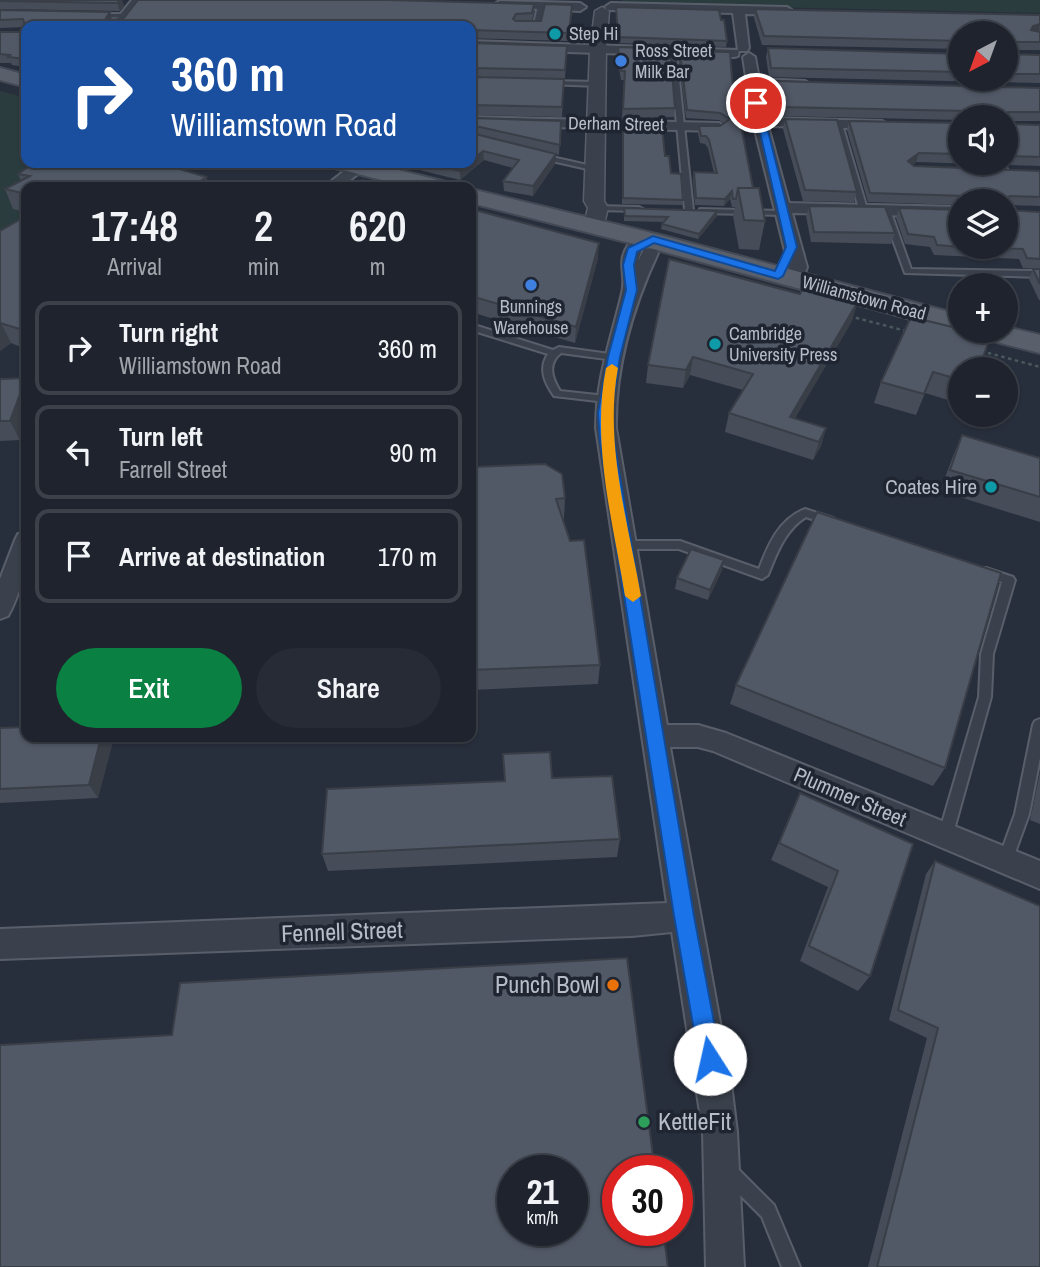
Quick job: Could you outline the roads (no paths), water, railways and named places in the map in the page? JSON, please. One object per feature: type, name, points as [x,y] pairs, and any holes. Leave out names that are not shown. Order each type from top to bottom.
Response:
[{"type":"main road","points":[[0,74],[21,80]]},
{"type":"main road","points":[[363,168],[417,182]]},
{"type":"main road","name":"Williamstown Road","points":[[476,197],[586,221],[648,245],[780,276],[948,321]]},
{"type":"main road","points":[[1017,343],[1040,345]]},
{"type":"street","points":[[121,21],[138,0]]},
{"type":"street","points":[[486,5],[595,5],[794,11]]},
{"type":"street","points":[[586,221],[580,205],[589,167],[595,5]]},
{"type":"street","points":[[739,9],[742,52],[753,83],[760,122],[798,267],[780,276]]},
{"type":"street","points":[[476,44],[742,52]]},
{"type":"street","points":[[753,83],[821,85]]},
{"type":"street","name":"Derham Street","points":[[476,121],[719,127]]},
{"type":"street","points":[[760,122],[892,125]]},
{"type":"street","points":[[336,182],[348,168]]},
{"type":"street","points":[[782,210],[948,212]]},
{"type":"street","points":[[648,245],[632,290],[614,357],[606,399],[607,441],[684,916],[714,1083],[722,1166],[725,1267]]},
{"type":"street","points":[[0,610],[21,553]]},
{"type":"street","name":"Plummer Street","points":[[656,736],[698,736],[717,741],[1040,875]]},
{"type":"street","name":"Fennell Street","points":[[0,944],[632,921],[684,916]]},
{"type":"lane","points":[[518,26],[537,26],[541,6]]},
{"type":"lane","points":[[83,15],[121,21]]},
{"type":"lane","points":[[673,51],[690,210]]},
{"type":"lane","points":[[535,83],[592,84]]},
{"type":"lane","points":[[838,124],[863,209]]},
{"type":"lane","points":[[532,153],[589,167]]},
{"type":"lane","points":[[586,221],[653,209]]},
{"type":"lane","points":[[677,210],[782,210]]},
{"type":"lane","points":[[886,210],[908,271],[1040,274]]},
{"type":"lane","points":[[476,329],[553,353],[565,349],[614,357]]},
{"type":"lane","points":[[553,353],[546,374],[557,394],[606,399]]},
{"type":"lane","points":[[624,545],[680,545],[762,575],[779,537],[793,519],[805,513],[844,526]]},
{"type":"lane","points":[[945,837],[985,697],[987,654],[1009,580],[972,568]]},
{"type":"lane","points":[[1005,861],[1022,814],[1040,725]]},
{"type":"lane","points":[[722,1166],[768,1211],[792,1267]]},
{"type":"place","name":"Step Hi","points":[[555,34]]},
{"type":"place","name":"Ross Street Milk Bar","points":[[621,61]]},
{"type":"place","name":"Bunnings Warehouse","points":[[531,285]]},
{"type":"place","name":"Cambridge University Press","points":[[715,344]]},
{"type":"place","name":"Coates Hire","points":[[991,487]]},
{"type":"place","name":"Punch Bowl","points":[[613,985]]},
{"type":"place","name":"KettleFit","points":[[644,1122]]}]
